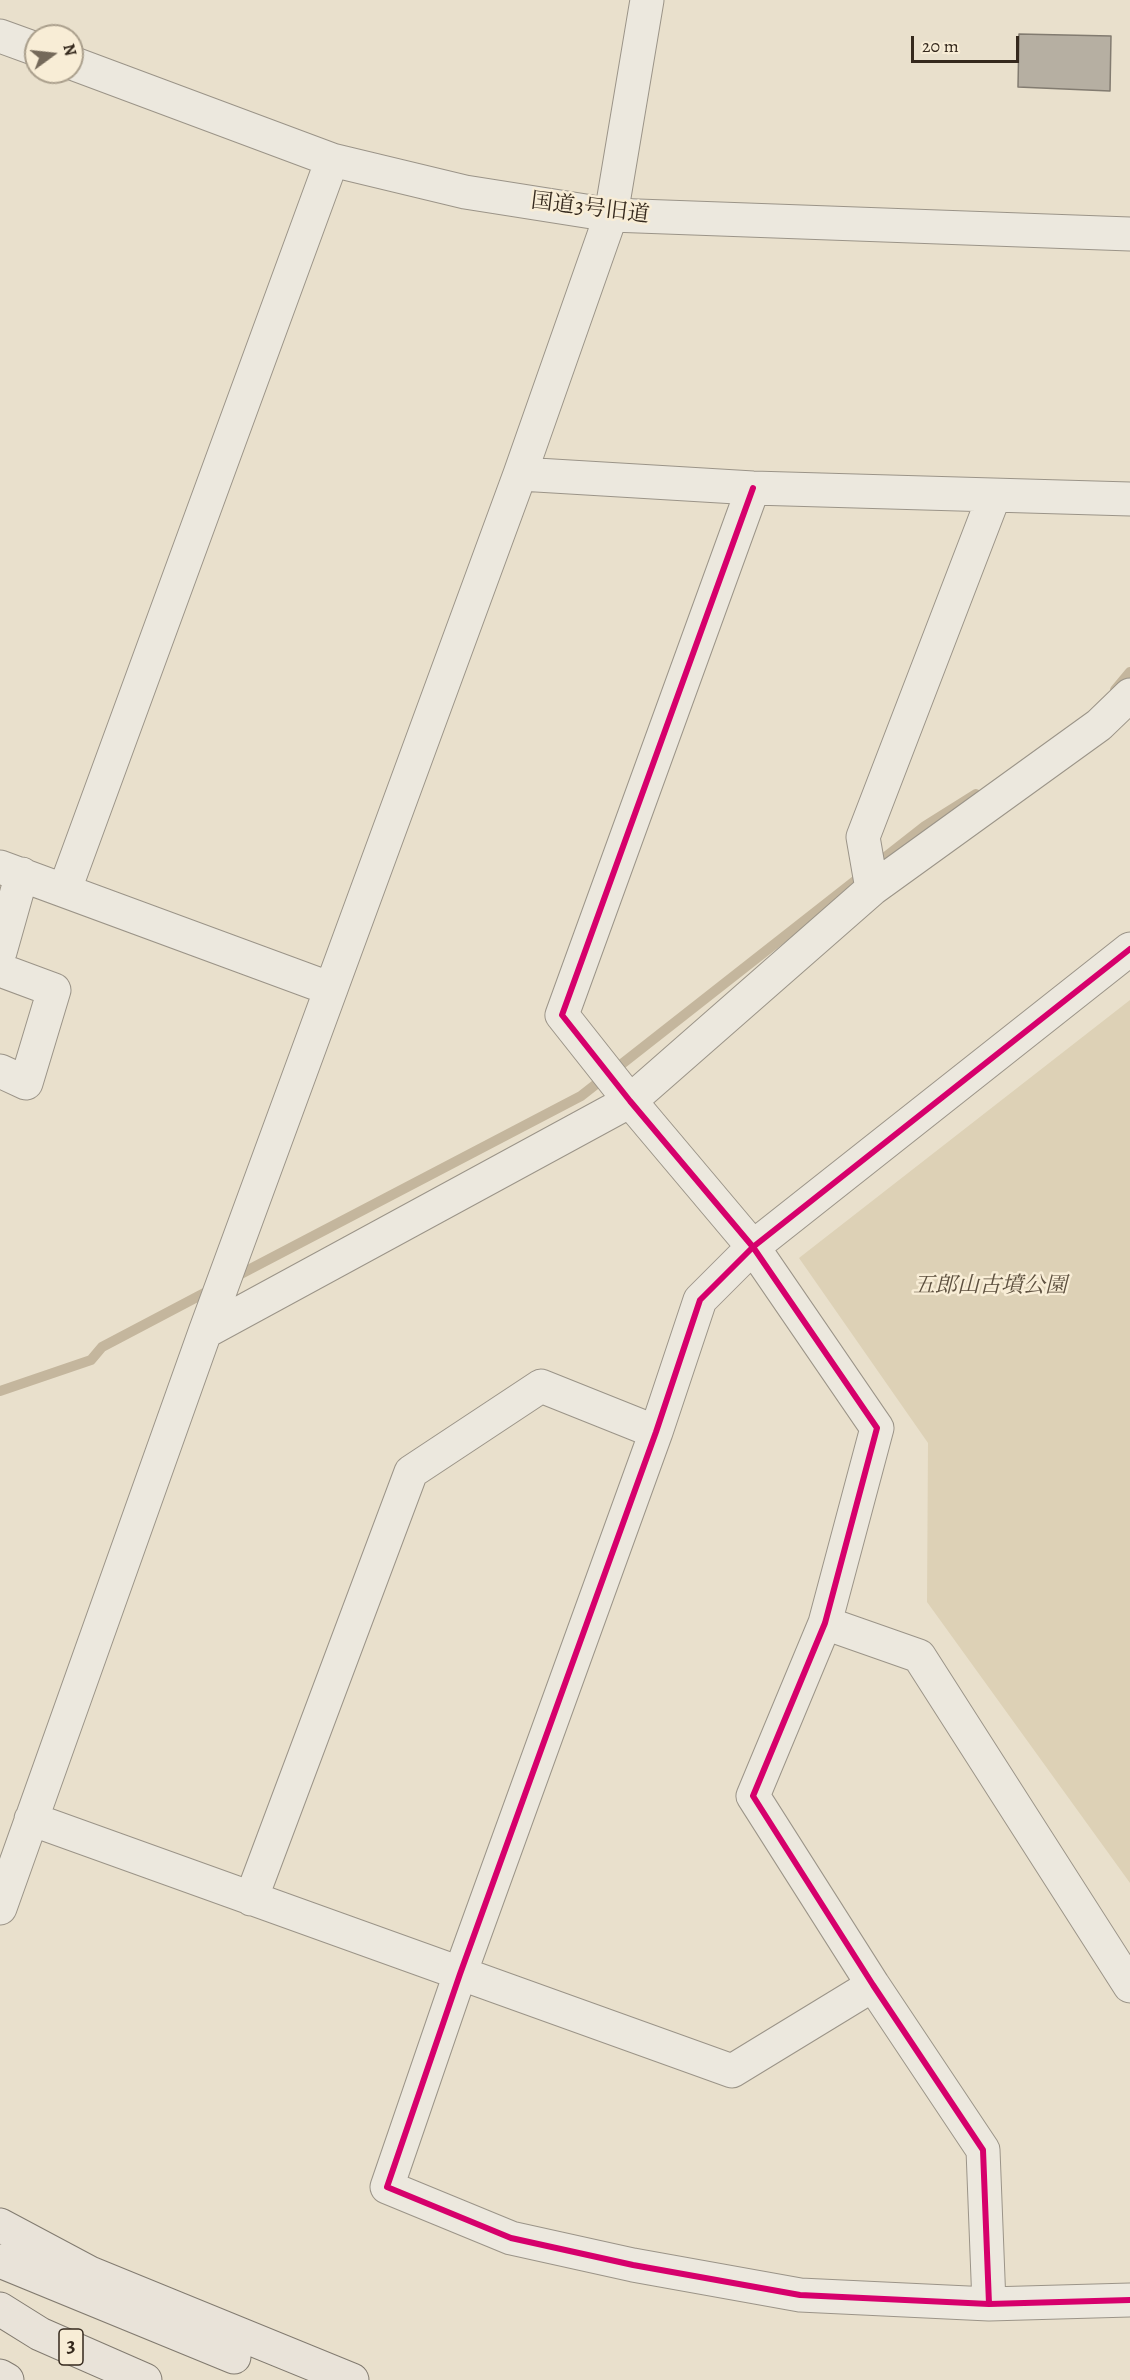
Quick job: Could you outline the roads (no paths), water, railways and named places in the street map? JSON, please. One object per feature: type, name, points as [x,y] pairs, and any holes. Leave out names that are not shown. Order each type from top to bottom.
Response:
[{"type":"highway","points":[[0,2225],[90,2273],[352,2380]]},
{"type":"highway","points":[[0,2261],[224,2354],[299,2380]]},
{"type":"highway","name":"3","points":[[0,2309],[40,2334],[145,2380]]},
{"type":"highway","points":[[0,2376],[7,2380]]},
{"type":"street","points":[[0,1908],[205,1332],[520,474],[611,215],[647,0]]},
{"type":"street","points":[[0,36],[24,45]]},
{"type":"street","name":"国道3号旧道","points":[[84,67],[332,160],[465,192],[611,215],[1130,234]]},
{"type":"street","points":[[65,889],[332,160]]},
{"type":"street","points":[[520,474],[753,488],[1130,499]]},
{"type":"street","points":[[753,488],[562,1015],[630,1101],[753,1247],[877,1428],[825,1623],[753,1796],[873,1985],[983,2150],[989,2304]]},
{"type":"street","points":[[873,889],[863,837],[994,496]]},
{"type":"street","points":[[205,1332],[630,1101],[873,889],[1099,725],[1130,695]]},
{"type":"street","points":[[0,952],[11,870],[331,989]]},
{"type":"street","points":[[1130,949],[753,1247],[700,1300],[656,1432],[460,1974],[387,2187],[511,2238],[633,2265],[800,2295],[989,2304],[1130,2300]]},
{"type":"street","points":[[0,970],[54,990],[26,1083],[0,1071]]},
{"type":"street","points":[[251,1899],[411,1472],[541,1386],[656,1432]]},
{"type":"street","points":[[825,1623],[919,1656],[1130,1986]]},
{"type":"street","points":[[31,1819],[732,2071],[873,1985]]},
{"type":"waterway","points":[[1115,690],[1130,672]]},
{"type":"waterway","points":[[233,1278],[581,1096],[925,826],[976,794]]},
{"type":"waterway","points":[[0,1391],[91,1360],[102,1347],[214,1288]]},
{"type":"park label","name":"五郎山古墳公園","points":[[990,1287]]}]
